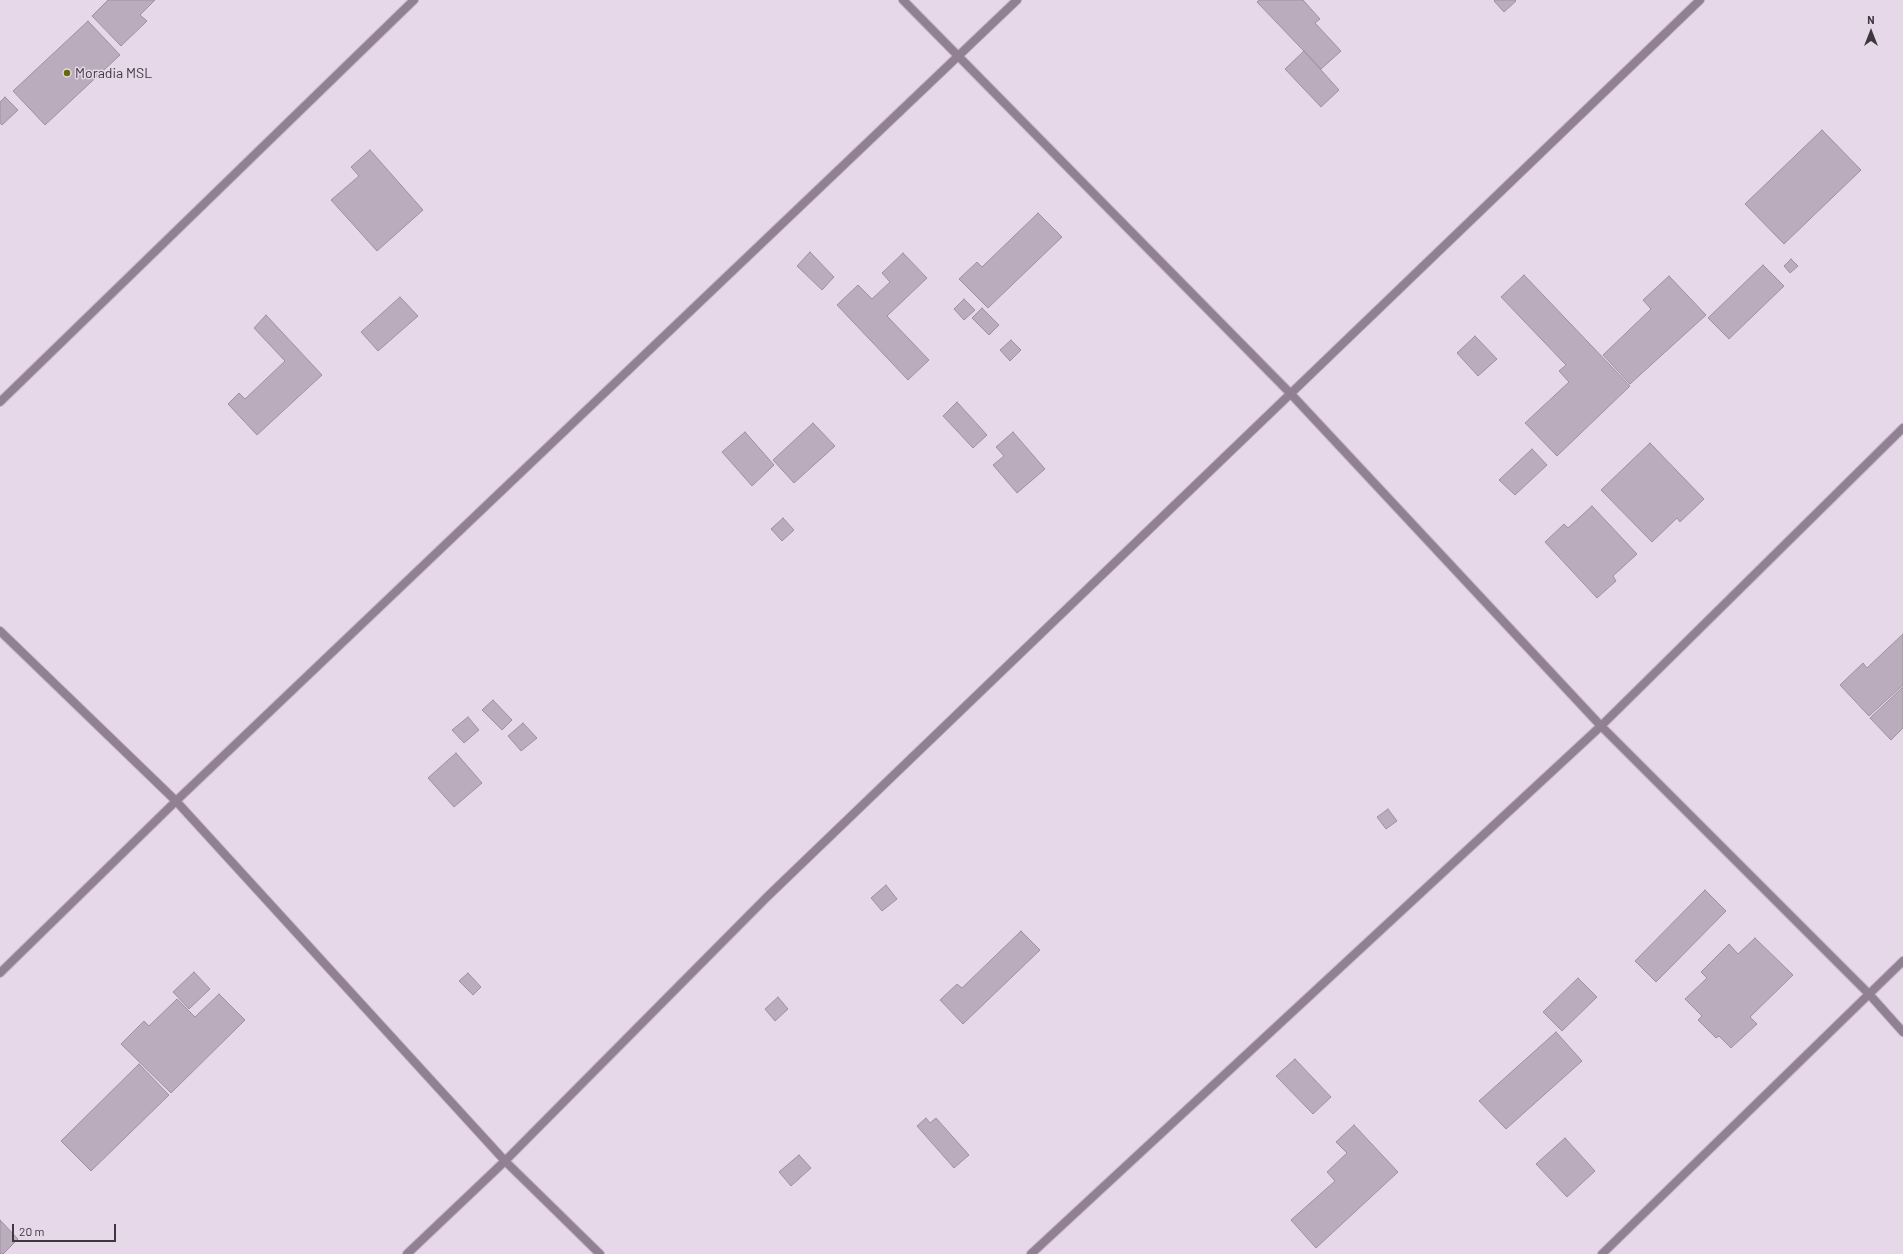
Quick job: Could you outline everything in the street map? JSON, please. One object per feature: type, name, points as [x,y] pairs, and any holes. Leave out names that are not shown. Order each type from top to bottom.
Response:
[{"type":"street","points":[[0,402],[414,0]]},
{"type":"street","points":[[903,0],[1290,393],[1602,726],[1869,994],[1903,1032]]},
{"type":"street","points":[[0,973],[176,801],[959,57],[1017,0]]},
{"type":"street","points":[[407,1254],[505,1161],[768,896],[1700,0]]},
{"type":"street","points":[[1031,1254],[1602,726],[1903,428]]},
{"type":"street","points":[[0,631],[176,801],[505,1161],[600,1254]]},
{"type":"street","points":[[1602,1254],[1903,961]]},
{"type":"building","points":[[108,0],[155,0],[140,15],[147,21],[121,46],[92,16]]},
{"type":"building","points":[[1259,0],[1303,0],[1320,19],[1315,23],[1341,51],[1321,69],[1257,2]]},
{"type":"building","points":[[1494,1],[1516,1],[1504,12]]},
{"type":"building","name":"Moradia MSL","points":[[88,21],[120,55],[45,125],[13,91]]},
{"type":"building","points":[[1304,51],[1339,90],[1321,107],[1285,69]]},
{"type":"building","points":[[5,97],[18,110],[2,125],[0,123],[0,102]]},
{"type":"building","points":[[1822,130],[1861,170],[1784,244],[1745,204]]},
{"type":"building","points":[[370,150],[423,210],[377,251],[331,200],[359,176],[351,167]]},
{"type":"building","points":[[1038,213],[1062,237],[988,308],[959,279],[977,262],[982,267]]},
{"type":"building","points":[[810,252],[834,277],[822,290],[797,266]]},
{"type":"building","points":[[903,253],[927,278],[887,316],[929,360],[908,380],[837,305],[858,285],[872,299],[890,282],[882,273]]},
{"type":"building","points":[[1791,259],[1798,266],[1790,273],[1784,266]]},
{"type":"building","points":[[1763,265],[1784,286],[1729,339],[1708,318]]},
{"type":"building","points":[[1524,275],[1630,386],[1557,456],[1525,423],[1569,382],[1559,371],[1566,365],[1501,297]]},
{"type":"building","points":[[1669,276],[1706,315],[1630,384],[1603,355],[1651,309],[1643,300]]},
{"type":"building","points":[[400,297],[418,316],[378,351],[361,332]]},
{"type":"building","points":[[964,299],[975,310],[964,320],[954,309]]},
{"type":"building","points":[[982,308],[999,325],[989,335],[972,318]]},
{"type":"building","points":[[266,315],[322,375],[257,435],[228,404],[239,393],[245,399],[285,361],[254,328]]},
{"type":"building","points":[[1475,336],[1497,359],[1478,376],[1457,353]]},
{"type":"building","points":[[1011,340],[1021,350],[1010,361],[1000,350]]},
{"type":"building","points":[[957,402],[987,435],[973,448],[943,416]]},
{"type":"building","points":[[813,423],[835,446],[794,483],[773,460]]},
{"type":"building","points":[[745,432],[774,465],[752,486],[722,452]]},
{"type":"building","points":[[1013,432],[1045,469],[1017,493],[993,465],[1004,456],[996,447]]},
{"type":"building","points":[[1650,443],[1704,499],[1680,522],[1677,518],[1652,542],[1601,490]]},
{"type":"building","points":[[1532,449],[1547,465],[1515,495],[1499,480]]},
{"type":"building","points":[[1592,506],[1637,554],[1613,576],[1616,581],[1597,598],[1545,542],[1564,524],[1568,528]]},
{"type":"building","points":[[783,518],[794,530],[782,541],[771,529]]},
{"type":"building","points":[[1903,634],[1903,685],[1869,716],[1840,685],[1863,663],[1867,668]]},
{"type":"building","points":[[1903,687],[1903,728],[1891,740],[1870,718]]},
{"type":"building","points":[[493,700],[512,720],[502,730],[482,710]]},
{"type":"building","points":[[468,717],[479,730],[464,743],[452,730]]},
{"type":"building","points":[[523,723],[537,738],[521,751],[508,736]]},
{"type":"building","points":[[456,753],[482,783],[454,807],[428,778]]},
{"type":"building","points":[[1388,809],[1397,821],[1386,829],[1377,817]]},
{"type":"building","points":[[886,885],[897,899],[882,911],[871,898]]},
{"type":"building","points":[[1705,890],[1726,911],[1656,982],[1635,961]]},
{"type":"building","points":[[1021,931],[1040,950],[963,1024],[940,1000],[957,984],[962,988]]},
{"type":"building","points":[[1755,938],[1793,975],[1750,1017],[1757,1024],[1731,1048],[1719,1036],[1716,1038],[1698,1020],[1702,1016],[1685,999],[1707,978],[1701,972],[1729,944],[1738,954]]},
{"type":"building","points":[[194,972],[210,989],[189,1009],[173,992]]},
{"type":"building","points":[[468,973],[481,987],[473,995],[459,981]]},
{"type":"building","points":[[1578,978],[1597,997],[1562,1031],[1543,1012]]},
{"type":"building","points":[[219,994],[245,1020],[171,1093],[121,1044],[144,1021],[149,1026],[177,999],[195,1017]]},
{"type":"building","points":[[778,997],[788,1009],[775,1021],[765,1009]]},
{"type":"building","points":[[1556,1032],[1582,1061],[1506,1129],[1479,1101]]},
{"type":"building","points":[[1295,1059],[1331,1097],[1313,1114],[1276,1076]]},
{"type":"building","points":[[139,1064],[169,1095],[91,1171],[61,1141]]},
{"type":"building","points":[[926,1118],[930,1123],[936,1118],[969,1155],[954,1168],[917,1126]]},
{"type":"building","points":[[1354,1125],[1398,1172],[1316,1248],[1291,1220],[1335,1181],[1327,1172],[1347,1153],[1336,1142]]},
{"type":"building","points":[[1565,1138],[1595,1171],[1567,1197],[1536,1164]]},
{"type":"building","points":[[799,1155],[811,1168],[791,1186],[779,1172]]},
{"type":"building","points":[[0,1220],[18,1239],[3,1254],[0,1254]]},
{"type":"place","name":"Moradia MSL","points":[[67,73]]}]
